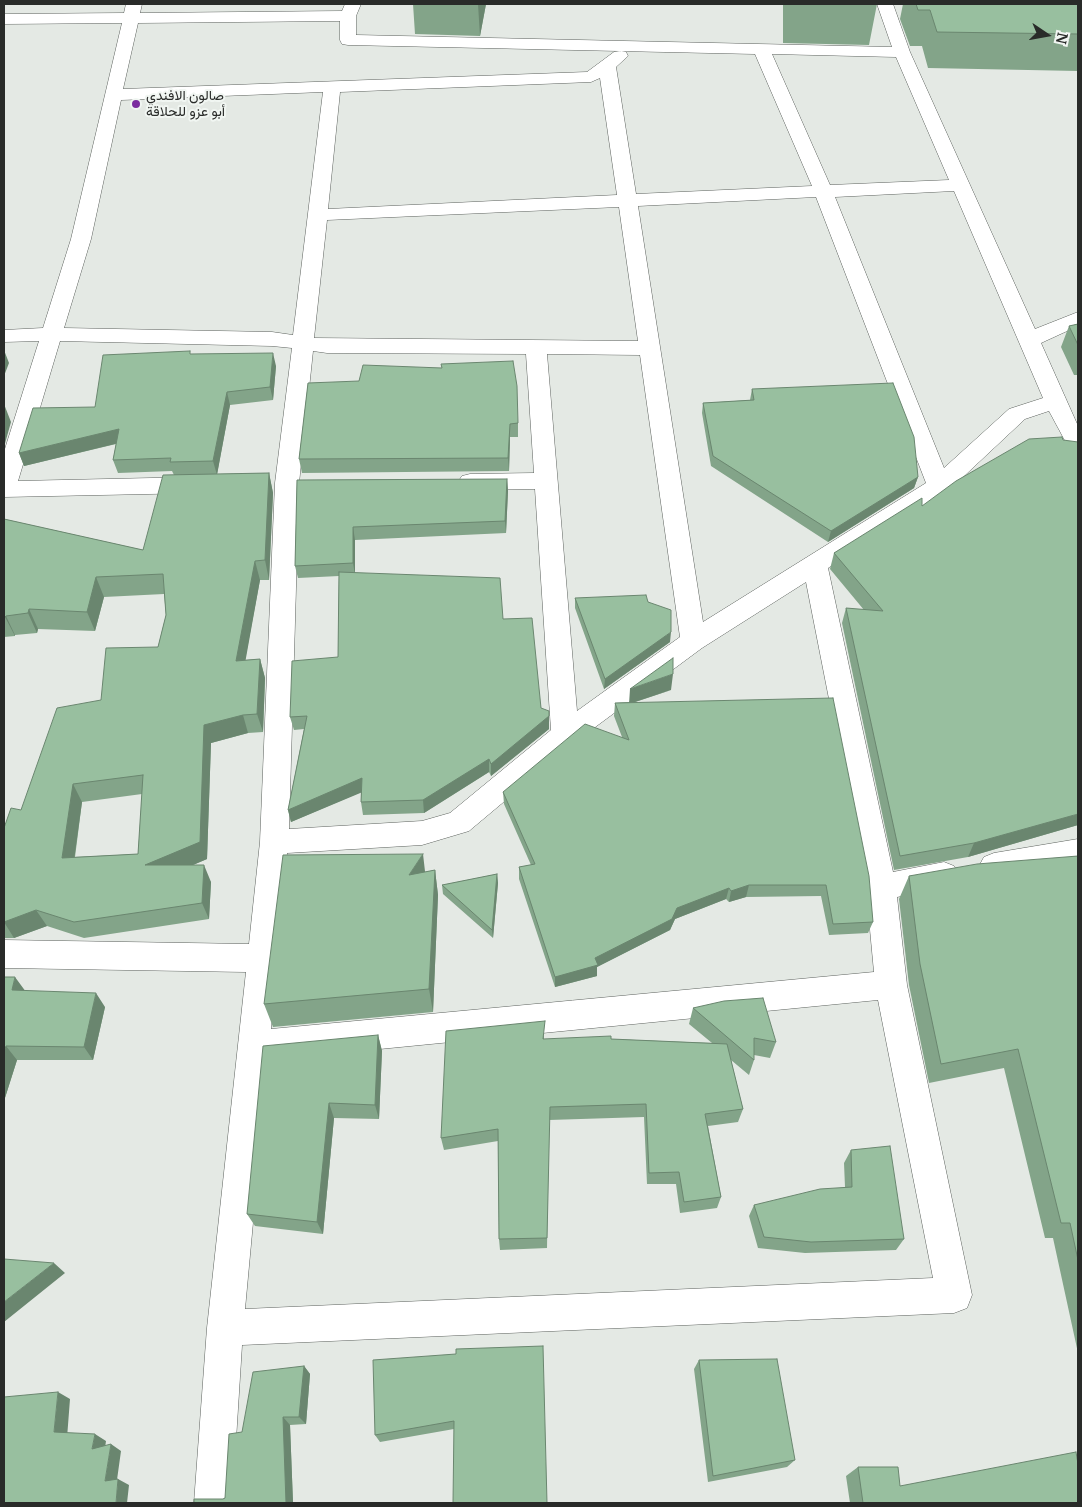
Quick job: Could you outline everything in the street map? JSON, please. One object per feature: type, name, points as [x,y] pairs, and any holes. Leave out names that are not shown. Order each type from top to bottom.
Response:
[{"type":"street","points":[[885,4],[902,52],[1056,401],[1078,445]]},
{"type":"street","points":[[4,19],[132,11],[350,10],[348,40],[902,52]]},
{"type":"street","points":[[132,11],[81,239],[4,489],[220,485]]},
{"type":"street","points":[[113,95],[591,77],[633,46]]},
{"type":"street","points":[[762,49],[823,191],[940,486]]},
{"type":"street","points":[[607,65],[693,641]]},
{"type":"street","points":[[213,1503],[226,1328],[274,842],[287,483],[332,87]]},
{"type":"street","points":[[317,215],[961,185]]},
{"type":"street","points":[[1029,340],[1078,318]]},
{"type":"street","points":[[4,336],[53,334],[272,339],[327,346],[649,348]]},
{"type":"street","points":[[536,348],[565,734]]},
{"type":"street","points":[[274,842],[422,833],[447,828],[470,816],[565,734],[693,641],[940,486],[1017,414],[1056,401]]},
{"type":"street","points":[[446,482],[546,481]]},
{"type":"street","points":[[226,1328],[954,1295],[891,985],[882,886],[815,564]]},
{"type":"street","points":[[882,886],[1078,851]]},
{"type":"street","points":[[4,954],[263,958]]},
{"type":"street","points":[[254,1046],[891,985]]},
{"type":"building","points":[[916,4],[1078,4],[1078,34],[937,32],[930,10],[918,10]]},
{"type":"building","points":[[1078,324],[1078,345],[1069,326]]},
{"type":"building","points":[[190,351],[190,354],[273,353],[270,387],[227,392],[213,461],[170,462],[171,458],[113,460],[119,429],[19,453],[33,408],[95,407],[103,355]]},
{"type":"building","points":[[513,361],[517,386],[518,423],[510,424],[508,458],[299,459],[308,383],[359,381],[363,365],[442,368],[441,364]]},
{"type":"building","points":[[893,383],[914,437],[918,477],[831,531],[713,456],[703,403],[754,400],[752,389]]},
{"type":"building","points":[[1062,437],[1063,440],[1078,442],[1078,814],[974,843],[900,856],[846,608],[883,611],[834,553],[922,498],[922,506],[956,481],[1029,439]]},
{"type":"building","points":[[269,473],[265,560],[255,561],[236,661],[260,659],[257,714],[243,715],[204,725],[200,842],[145,865],[204,865],[202,903],[74,922],[36,910],[4,922],[4,828],[11,808],[21,810],[57,708],[101,700],[106,648],[158,647],[166,615],[163,574],[96,577],[87,612],[29,609],[28,613],[4,617],[4,519],[143,550],[163,475]],"holes":[[[143,775],[138,854],[62,858],[73,784]]]},
{"type":"building","points":[[507,479],[505,521],[353,527],[353,563],[295,566],[297,480]]},
{"type":"building","points":[[339,572],[500,578],[503,619],[532,618],[541,708],[549,711],[549,716],[491,764],[489,759],[423,800],[361,802],[362,778],[288,810],[307,716],[290,717],[292,661],[338,657]]},
{"type":"building","points":[[646,595],[648,602],[671,610],[671,632],[605,679],[575,598]]},
{"type":"building","points":[[673,658],[673,674],[630,689]]},
{"type":"building","points":[[833,698],[869,876],[873,922],[833,924],[826,885],[749,885],[731,891],[729,888],[677,908],[672,919],[595,958],[598,965],[555,977],[519,867],[535,864],[503,792],[585,724],[629,740],[615,703]]},
{"type":"building","points":[[423,854],[409,875],[435,870],[429,989],[264,1004],[283,855]]},
{"type":"building","points":[[1078,856],[1078,1260],[1070,1223],[1061,1223],[1018,1049],[941,1064],[920,964],[909,876],[977,864]]},
{"type":"building","points":[[497,874],[492,930],[442,885]]},
{"type":"building","points":[[4,977],[15,977],[12,990],[96,993],[84,1047],[6,1046],[4,1052]]},
{"type":"building","points":[[763,998],[776,1042],[754,1038],[754,1060],[693,1008],[724,1001]]},
{"type":"building","points":[[545,1021],[543,1039],[611,1036],[611,1039],[727,1044],[743,1109],[705,1114],[721,1197],[684,1202],[679,1172],[649,1173],[646,1104],[550,1107],[547,1238],[499,1239],[498,1129],[441,1138],[446,1031]]},
{"type":"building","points":[[378,1035],[375,1105],[329,1103],[317,1222],[247,1214],[263,1046]]},
{"type":"building","points":[[890,1146],[904,1239],[811,1242],[764,1237],[754,1205],[820,1189],[852,1187],[851,1150]]},
{"type":"building","points":[[4,1259],[54,1263],[4,1302]]},
{"type":"building","points":[[543,1346],[547,1503],[453,1503],[454,1421],[375,1435],[373,1360],[456,1354],[456,1349]]},
{"type":"building","points":[[777,1359],[795,1460],[713,1476],[699,1360]]},
{"type":"building","points":[[304,1366],[299,1417],[283,1417],[286,1503],[194,1503],[194,1499],[225,1498],[229,1434],[242,1432],[253,1372]]},
{"type":"building","points":[[58,1392],[54,1432],[95,1434],[92,1449],[111,1444],[105,1481],[118,1479],[116,1503],[4,1503],[4,1397]]},
{"type":"building","points":[[1076,1452],[1078,1464],[1078,1503],[863,1503],[858,1467],[898,1467],[900,1486]]},
{"type":"place","name":"صالون الافندي أبو عزو للحلاقة","points":[[136,104]]}]
